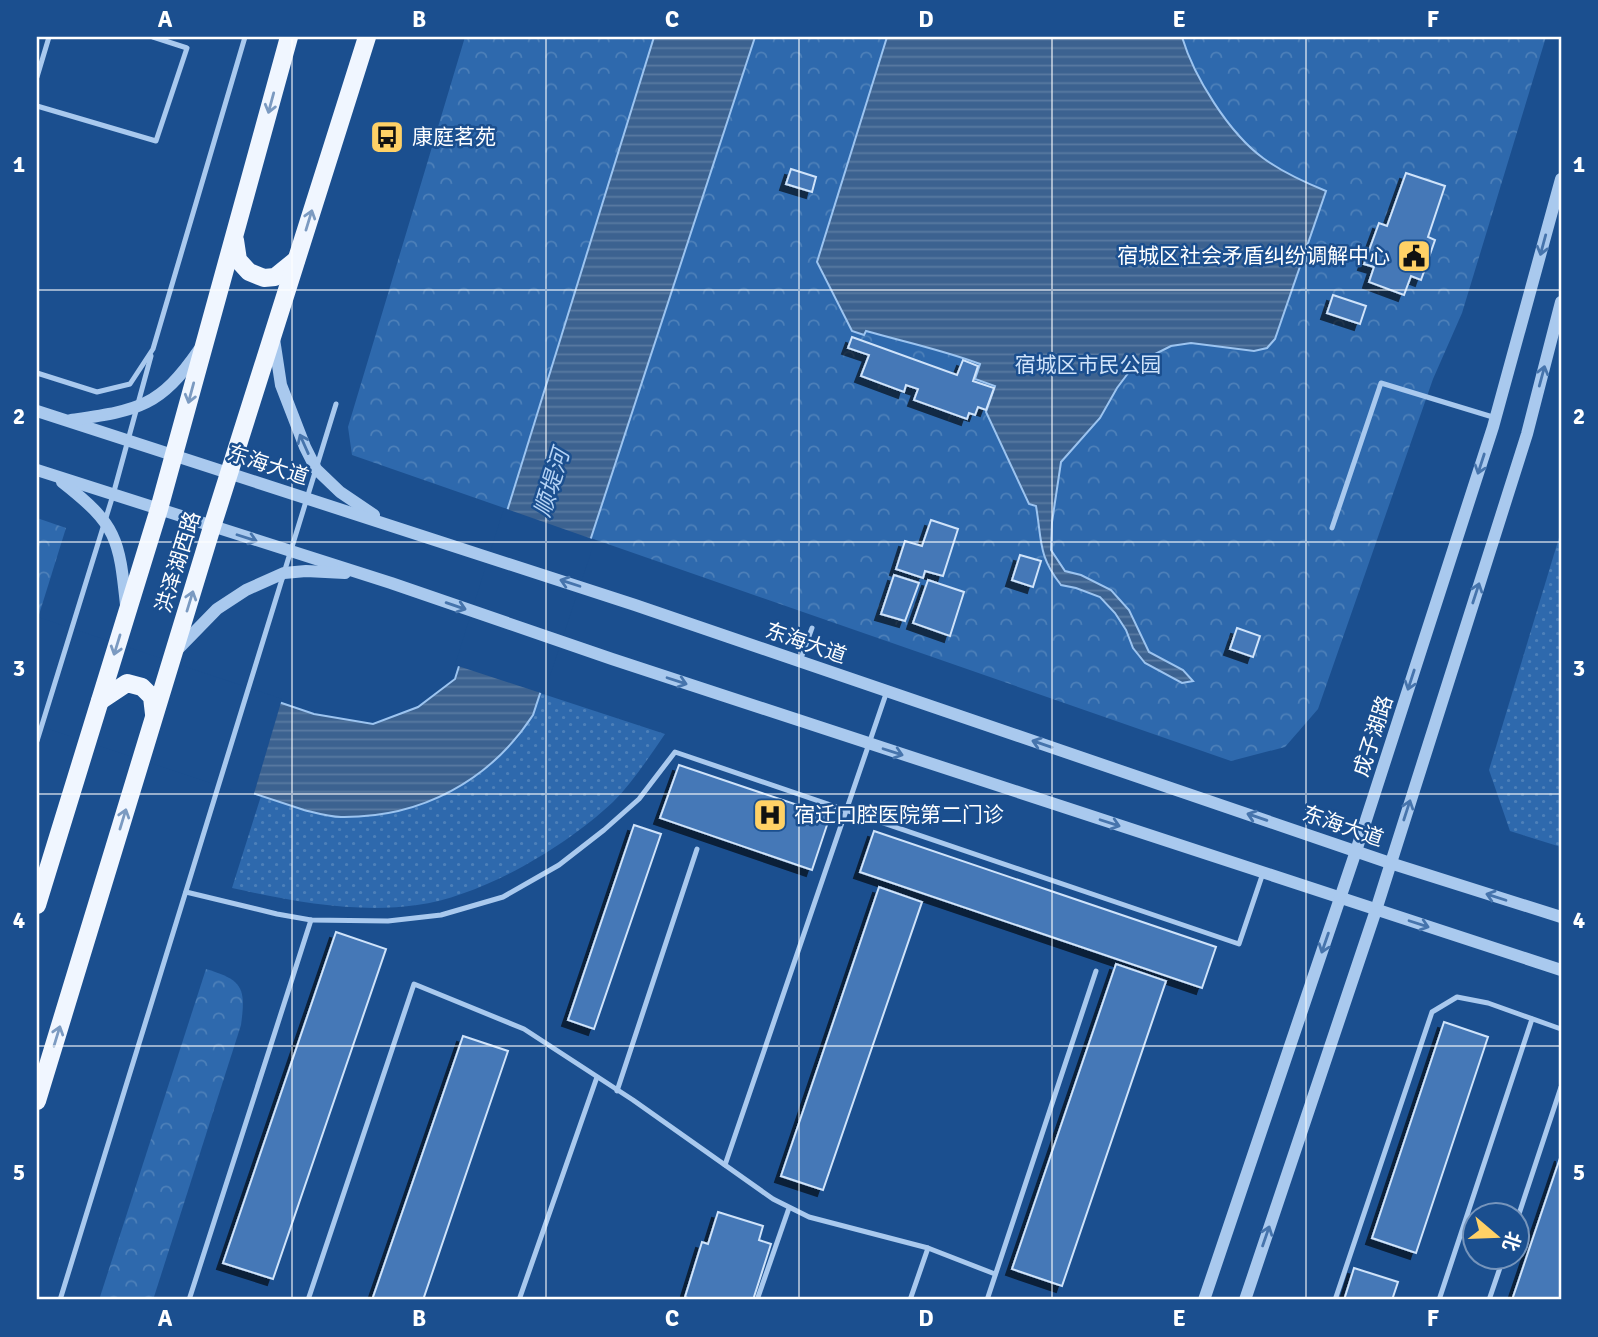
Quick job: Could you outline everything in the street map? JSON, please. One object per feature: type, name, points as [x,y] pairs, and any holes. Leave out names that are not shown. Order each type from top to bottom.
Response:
[{"type":"main road","name":"洪泽湖西路","points":[[37,905],[159,509],[289,37]]},
{"type":"main road","name":"洪泽湖西路","points":[[37,1101],[212,527],[367,37]]},
{"type":"main road","points":[[235,236],[238,260],[249,272],[256,275],[264,278],[275,277],[297,260]]},
{"type":"main road","points":[[100,701],[127,683],[142,687],[152,697],[154,717]]},
{"type":"street","name":"成子湖路","points":[[1203,1300],[1356,851],[1496,418],[1561,179]]},
{"type":"street","points":[[1245,1300],[1376,910],[1527,434],[1561,302]]},
{"type":"street","points":[[273,335],[281,385],[316,470],[340,492],[386,523]]},
{"type":"street","points":[[66,420],[137,408],[164,392],[179,378],[207,338]]},
{"type":"street","name":"东海大道","points":[[37,411],[635,604],[1390,863],[1561,917]]},
{"type":"street","points":[[37,470],[391,583],[612,659],[1561,970]]},
{"type":"street","points":[[54,475],[105,520],[115,537],[122,562],[127,612]]},
{"type":"street","points":[[174,653],[217,609],[246,590],[284,573],[306,571],[362,574]]},
{"type":"lane","points":[[37,77],[49,37]]},
{"type":"lane","points":[[37,106],[156,141],[187,48],[153,37]]},
{"type":"lane","points":[[37,741],[113,495],[245,37]]},
{"type":"lane","points":[[37,373],[97,392],[130,384],[153,349]]},
{"type":"lane","points":[[1332,528],[1381,383],[1496,418]]},
{"type":"lane","points":[[60,1300],[336,404]]},
{"type":"lane","points":[[800,661],[812,628]]},
{"type":"lane","points":[[725,1165],[887,691]]},
{"type":"lane","points":[[186,892],[312,920],[388,921],[441,915],[503,897],[559,865],[639,799],[675,752],[1239,944],[1263,873]]},
{"type":"lane","points":[[617,1091],[697,849]]},
{"type":"lane","points":[[189,1300],[312,920]]},
{"type":"lane","points":[[987,1300],[1096,971]]},
{"type":"lane","points":[[308,1300],[414,984],[524,1029],[789,1208],[809,1217],[928,1248],[995,1275]]},
{"type":"lane","points":[[1335,1300],[1432,1012],[1457,997],[1488,1003],[1561,1029]]},
{"type":"lane","points":[[1439,1300],[1532,1019]]},
{"type":"lane","points":[[519,1300],[597,1077]]},
{"type":"lane","points":[[1523,1200],[1561,1087]]},
{"type":"lane","points":[[757,1300],[789,1208]]},
{"type":"lane","points":[[910,1300],[928,1248]]},
{"type":"lane","points":[[1489,1300],[1499,1270]]},
{"type":"green space","name":"宿城区市民公园","points":[[465,37],[1546,37],[1462,313],[1433,379],[1318,709],[1285,747],[1231,761],[352,455],[348,427]]},
{"type":"green space","points":[[37,518],[66,528],[37,621]]},
{"type":"green space","points":[[1561,531],[1561,847],[1510,831],[1489,770]]},
{"type":"green space","points":[[540,693],[665,734],[634,778],[613,802],[547,852],[522,867],[469,891],[417,905],[348,907],[232,888],[261,796],[304,810],[339,817],[473,779],[518,738]]},
{"type":"green space","points":[[206,969],[228,977],[239,987],[243,1002],[241,1025],[153,1300],[99,1300]]},
{"type":"water","name":"顺堤河","points":[[654,37],[755,37],[533,715],[516,738],[474,777],[426,803],[370,816],[341,817],[304,810],[37,722],[37,620],[314,714],[373,724],[418,707],[455,679]]},
{"type":"water","points":[[887,37],[1182,37],[1195,69],[1214,103],[1250,147],[1270,163],[1326,191],[1275,339],[1267,348],[1254,351],[1191,343],[1171,346],[1135,364],[1100,418],[1061,462],[1052,522],[1051,550],[1065,571],[1081,575],[1111,590],[1129,610],[1149,652],[1183,670],[1193,681],[1182,683],[1145,663],[1133,648],[1115,613],[1100,597],[1061,585],[1054,575],[1042,548],[1036,506],[1029,504],[986,412],[995,386],[975,379],[980,364],[866,331],[864,335],[852,331],[817,262]]},
{"type":"pier","points":[[504,508],[595,540],[544,694],[455,665]]},
{"type":"pier","points":[[38,617],[282,699],[253,797],[37,725]]},
{"type":"building","points":[[791,169],[816,177],[812,192],[786,184]]},
{"type":"building","points":[[1406,173],[1445,186],[1428,237],[1435,240],[1421,280],[1411,276],[1404,295],[1369,282],[1374,267],[1364,264],[1379,223],[1387,226]]},
{"type":"building","points":[[1333,295],[1366,306],[1360,324],[1327,313]]},
{"type":"building","points":[[852,337],[957,375],[963,360],[978,366],[973,381],[994,388],[986,410],[978,407],[975,415],[969,413],[967,419],[914,400],[918,389],[906,385],[904,392],[861,376],[869,355],[848,348]]},
{"type":"building","points":[[931,520],[958,529],[943,576],[925,571],[923,578],[896,569],[905,541],[922,546]]},
{"type":"building","points":[[1020,555],[1041,561],[1033,587],[1012,580]]},
{"type":"building","points":[[894,575],[919,583],[905,621],[881,614]]},
{"type":"building","points":[[928,580],[964,592],[950,636],[913,623]]},
{"type":"building","points":[[1237,628],[1260,636],[1253,657],[1230,649]]},
{"type":"building","points":[[679,765],[830,816],[812,870],[660,818]]},
{"type":"building","points":[[634,825],[661,834],[594,1029],[568,1020]]},
{"type":"building","points":[[874,831],[1216,947],[1202,988],[860,872]]},
{"type":"building","points":[[879,887],[922,902],[823,1190],[781,1176]]},
{"type":"building","points":[[336,932],[386,949],[273,1279],[223,1263]]},
{"type":"building","points":[[1116,964],[1166,981],[1062,1286],[1012,1269]]},
{"type":"building","points":[[1444,1022],[1488,1037],[1416,1253],[1372,1238]]},
{"type":"building","points":[[463,1036],[508,1051],[423,1300],[372,1300]]},
{"type":"building","points":[[1561,1155],[1561,1300],[1512,1300],[1522,1270],[1532,1270],[1532,1241]]},
{"type":"building","points":[[718,1212],[763,1226],[759,1240],[771,1244],[753,1300],[693,1300],[685,1297],[702,1242],[708,1244]]},
{"type":"building","points":[[1354,1268],[1398,1282],[1392,1300],[1344,1300]]},
{"type":"place","name":"康庭茗苑","points":[[387,137]]},
{"type":"place","name":"宿城区社会矛盾纠纷调解中心","points":[[1414,256]]},
{"type":"place","name":"宿迁口腔医院第二门诊","points":[[770,815]]}]
